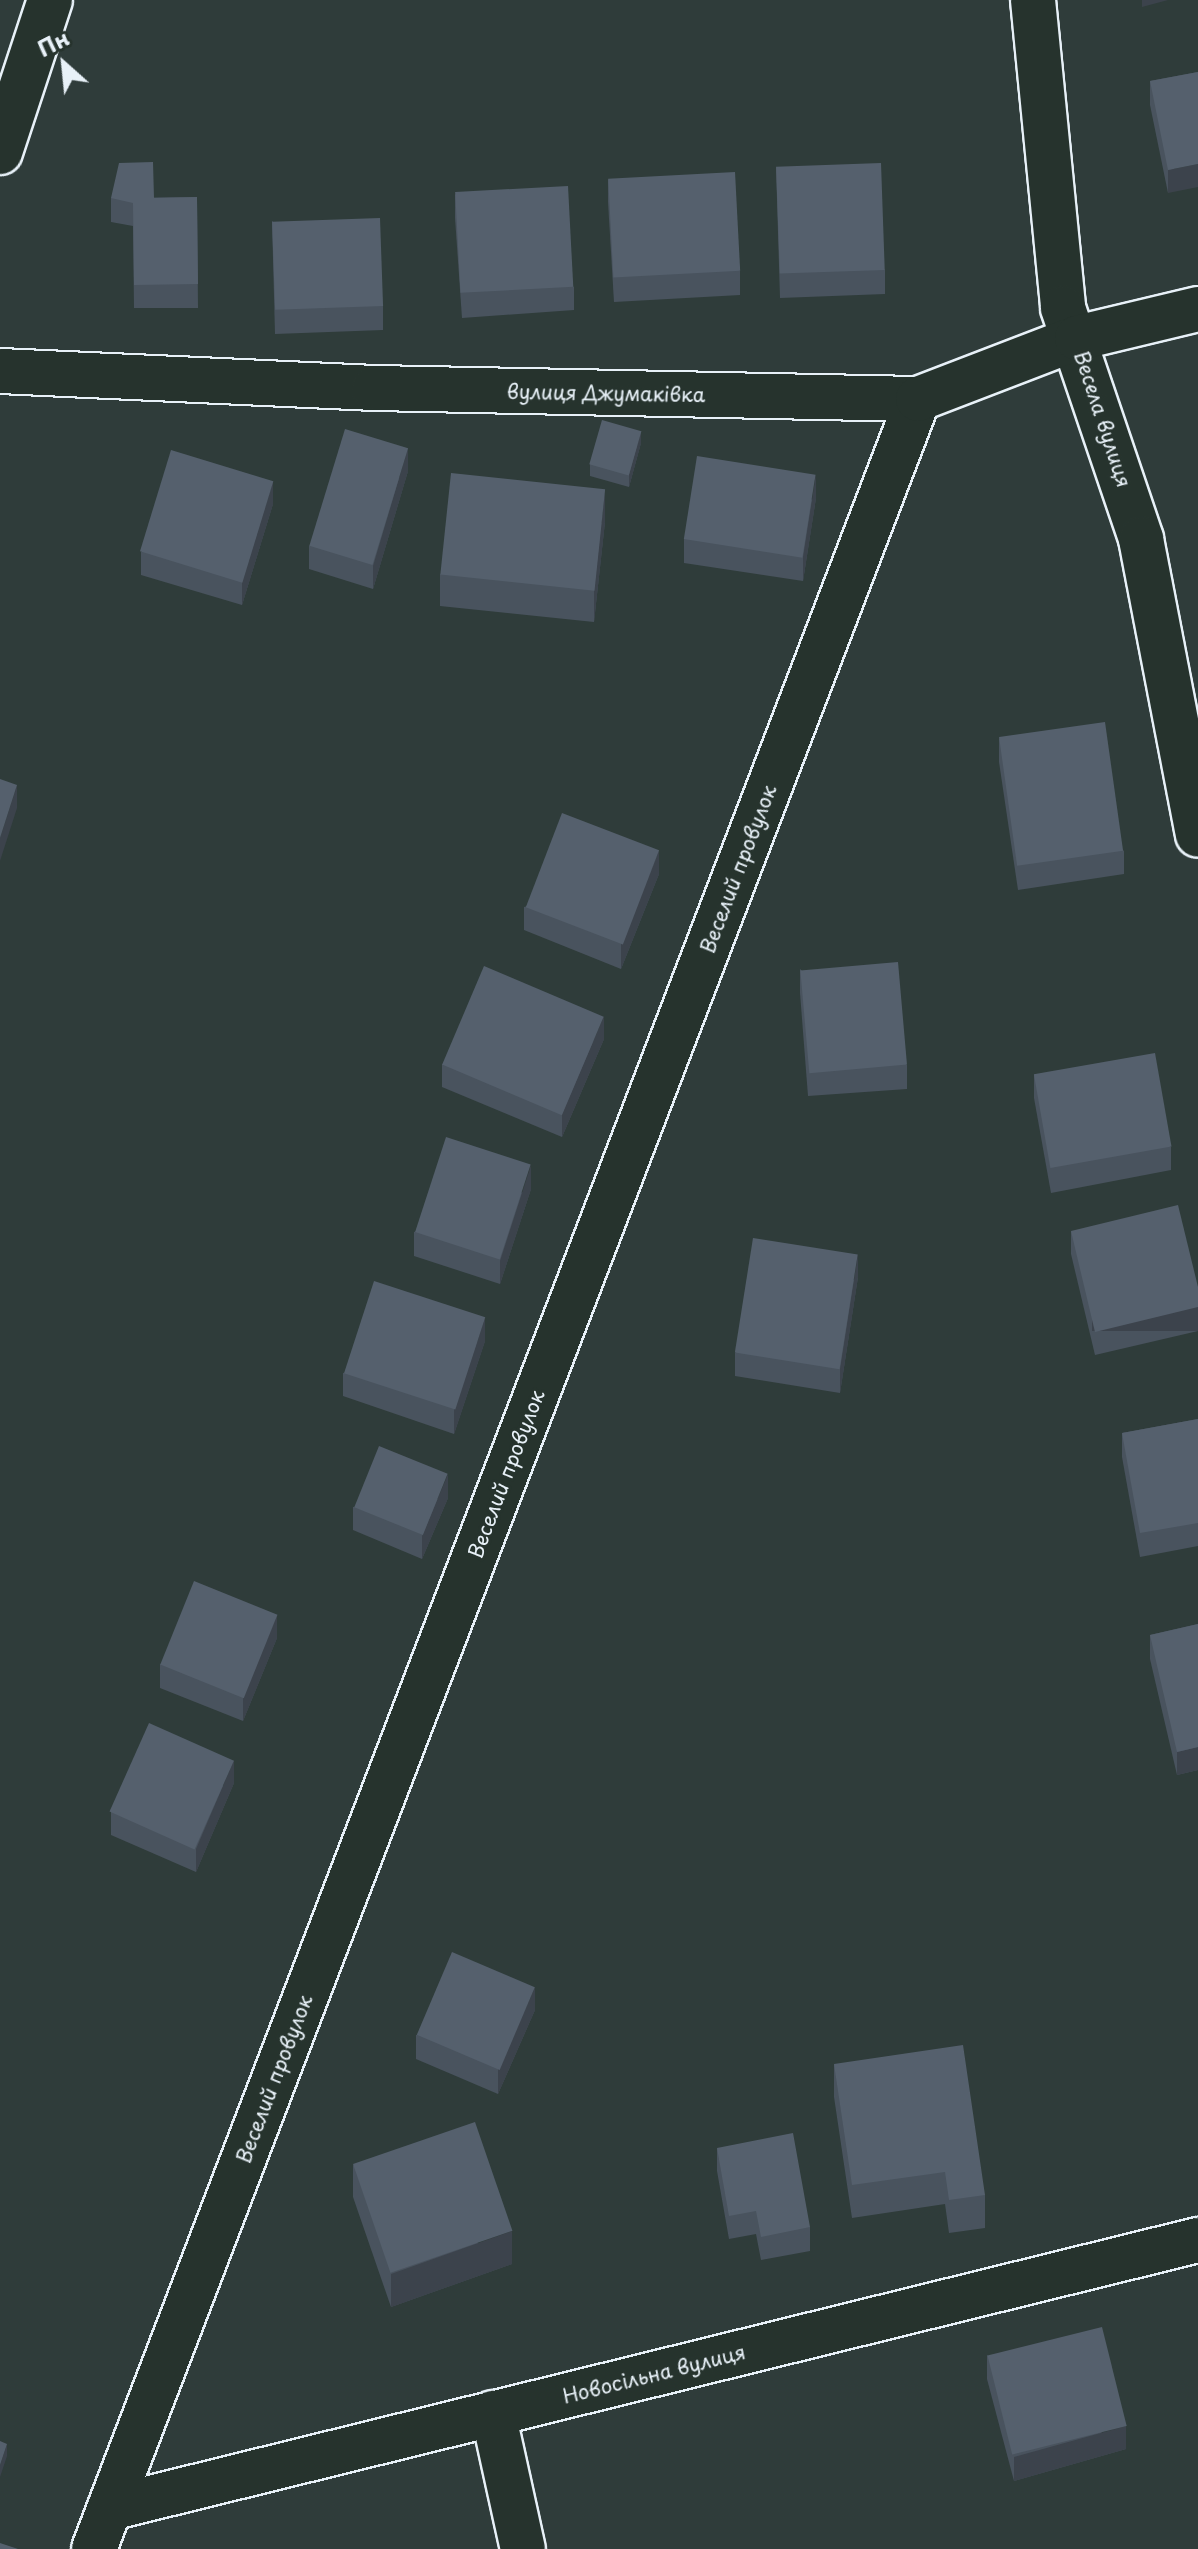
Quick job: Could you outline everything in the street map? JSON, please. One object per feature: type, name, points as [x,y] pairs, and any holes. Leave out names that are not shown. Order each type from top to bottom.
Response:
[{"type":"street","points":[[0,152],[50,0]]},
{"type":"street","name":"Весела вулиця","points":[[1033,0],[1063,308],[1077,338],[1141,539],[1198,835]]},
{"type":"street","name":"вулиця Джумаківка","points":[[0,371],[374,388],[918,399],[1077,338],[1198,309]]},
{"type":"street","name":"Веселий провулок","points":[[94,2549],[918,399]]},
{"type":"street","name":"Новосільна вулиця","points":[[110,2508],[1198,2240]]},
{"type":"street","points":[[493,2413],[523,2549]]},
{"type":"building","points":[[1198,72],[1198,164],[1168,170],[1150,81]]},
{"type":"building","points":[[153,162],[154,198],[197,197],[198,284],[134,285],[133,203],[111,198],[119,163]]},
{"type":"building","points":[[881,163],[885,270],[780,274],[776,167]]},
{"type":"building","points":[[735,172],[740,271],[613,278],[608,179]]},
{"type":"building","points":[[568,186],[573,287],[460,293],[455,192]]},
{"type":"building","points":[[380,218],[383,306],[275,310],[272,222]]},
{"type":"building","points":[[602,420],[641,431],[629,476],[589,464]]},
{"type":"building","points":[[345,429],[408,448],[372,565],[309,546]]},
{"type":"building","points":[[171,450],[273,481],[242,583],[140,551]]},
{"type":"building","points":[[697,456],[816,475],[802,558],[684,539]]},
{"type":"building","points":[[451,473],[605,489],[594,591],[440,574]]},
{"type":"building","points":[[1105,722],[1123,851],[1017,866],[999,737]]},
{"type":"building","points":[[0,779],[17,785],[0,838]]},
{"type":"building","points":[[562,813],[659,850],[623,945],[526,907]]},
{"type":"building","points":[[898,962],[907,1065],[809,1073],[800,971]]},
{"type":"building","points":[[484,966],[604,1017],[562,1115],[442,1064]]},
{"type":"building","points":[[1155,1053],[1171,1147],[1050,1168],[1034,1074]]},
{"type":"building","points":[[446,1137],[531,1165],[500,1260],[415,1232]]},
{"type":"building","points":[[1178,1205],[1198,1287],[1198,1307],[1095,1332],[1071,1231]]},
{"type":"building","points":[[753,1238],[858,1255],[840,1369],[735,1353]]},
{"type":"building","points":[[374,1281],[485,1317],[455,1409],[344,1373]]},
{"type":"building","points":[[1198,1419],[1198,1523],[1140,1533],[1122,1433]]},
{"type":"building","points":[[379,1446],[448,1474],[423,1535],[354,1507]]},
{"type":"building","points":[[194,1581],[277,1615],[244,1698],[160,1664]]},
{"type":"building","points":[[1198,1624],[1198,1747],[1177,1752],[1150,1635]]},
{"type":"building","points":[[149,1723],[234,1761],[195,1849],[110,1812]]},
{"type":"building","points":[[452,1952],[535,1987],[500,2070],[417,2035]]},
{"type":"building","points":[[963,2045],[985,2195],[949,2200],[945,2172],[852,2185],[834,2064]]},
{"type":"building","points":[[475,2122],[512,2231],[390,2273],[353,2164]]},
{"type":"building","points":[[793,2133],[810,2227],[761,2237],[756,2211],[729,2216],[717,2148]]},
{"type":"building","points":[[1102,2327],[1127,2426],[1012,2455],[988,2356]]},
{"type":"building","points":[[0,2441],[7,2444],[0,2465]]},
{"type":"building","points":[[0,2543],[18,2549],[0,2549]]}]
